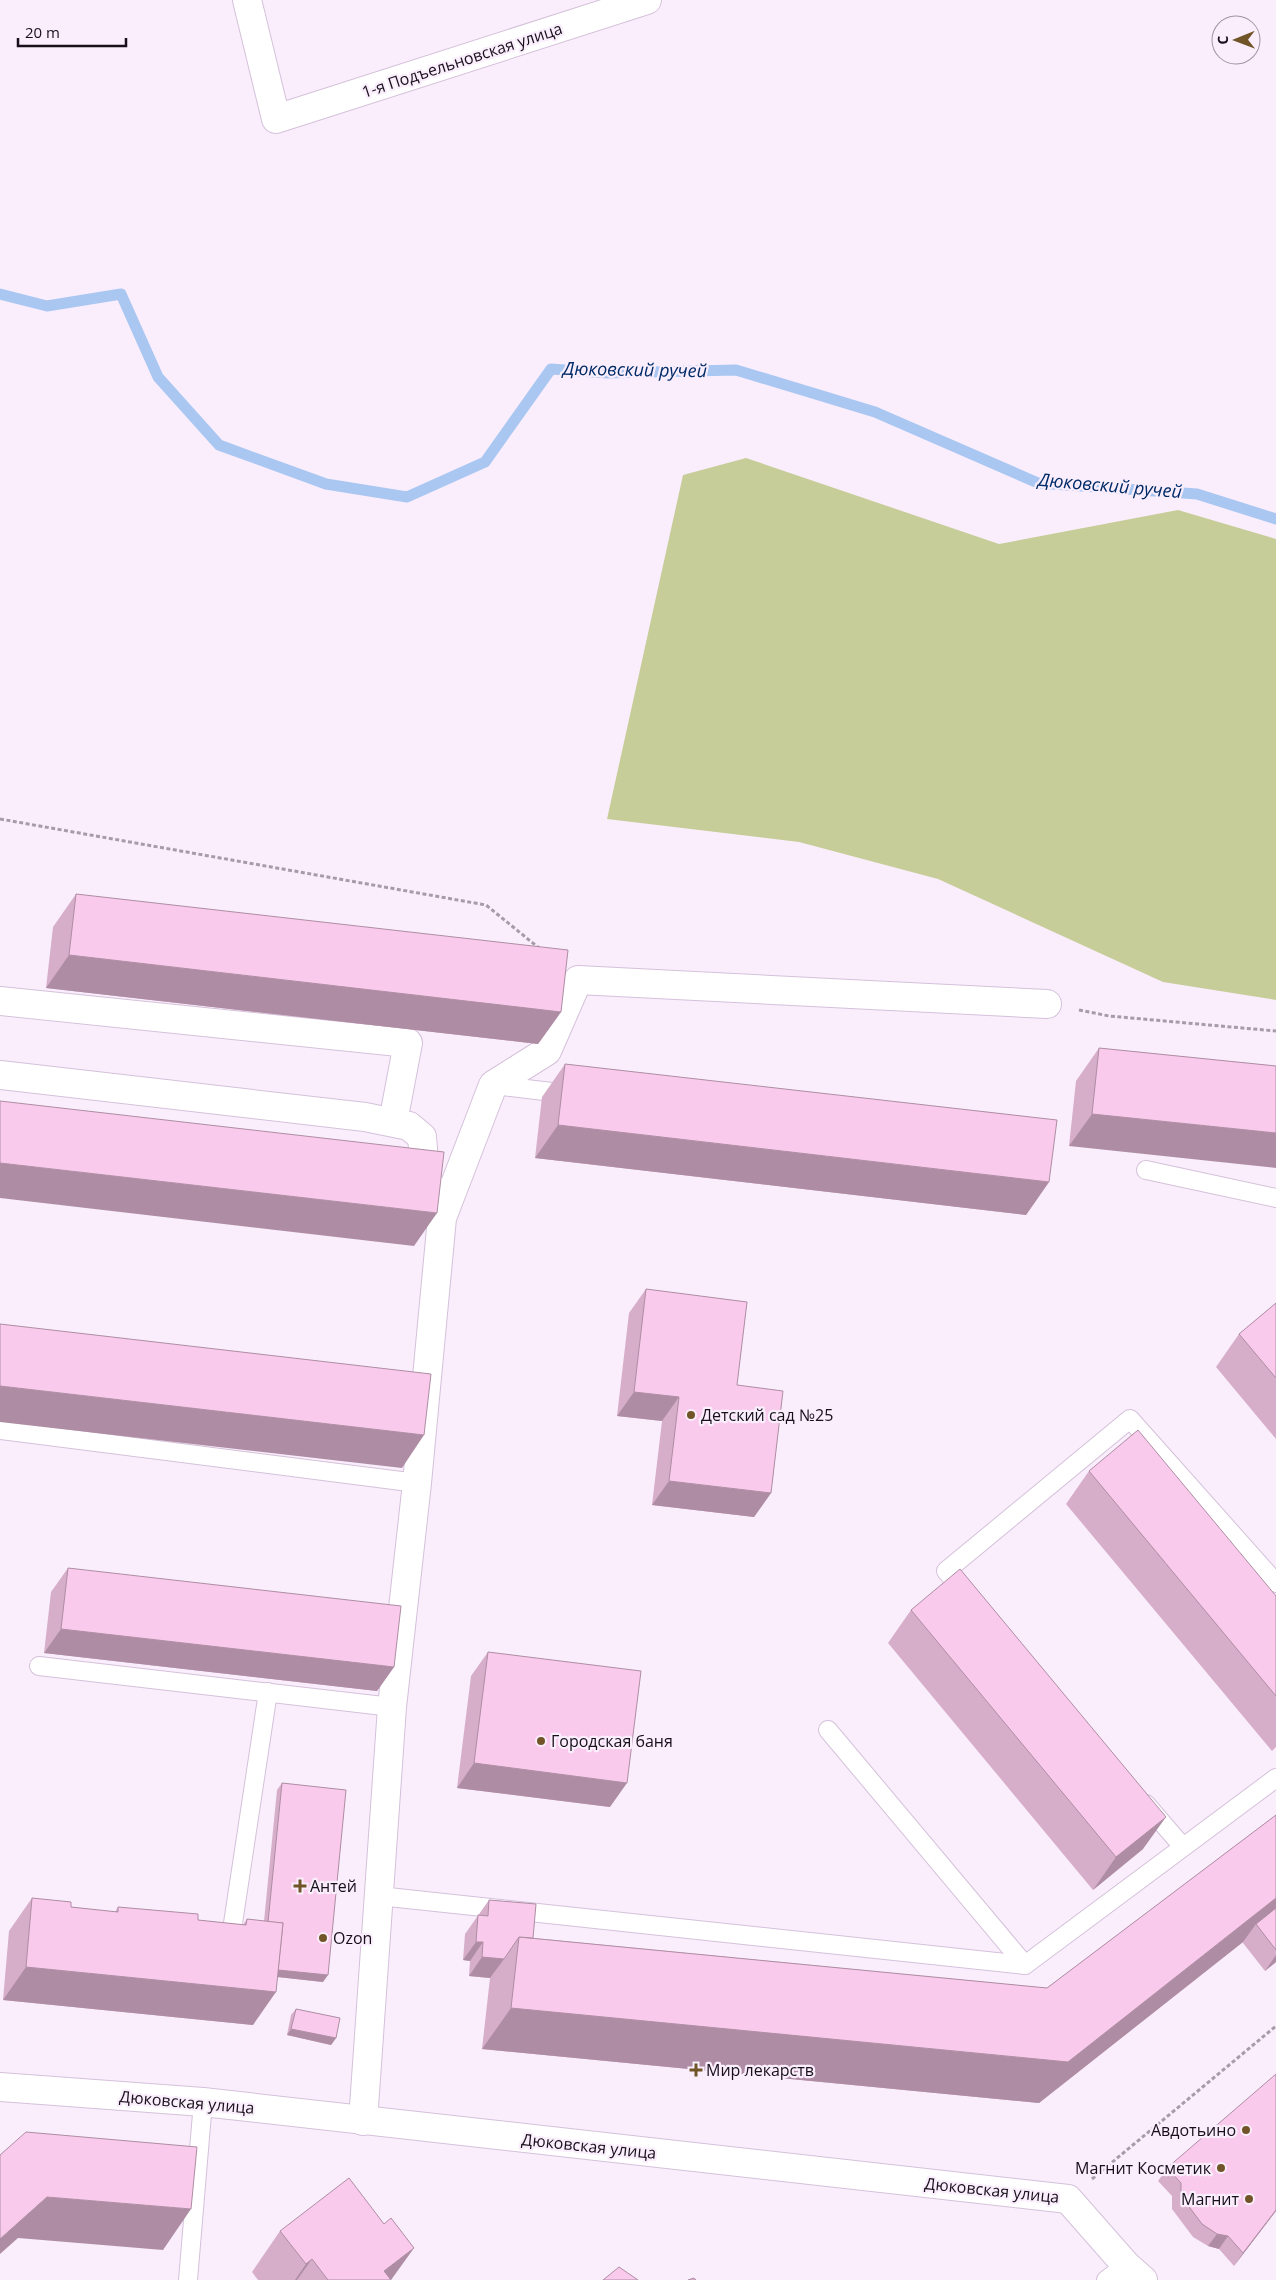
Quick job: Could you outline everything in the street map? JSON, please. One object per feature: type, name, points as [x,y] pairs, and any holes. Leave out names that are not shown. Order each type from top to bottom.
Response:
[{"type":"street","name":"1-я Подъельновская улица","points":[[247,0],[276,119],[647,0]]},
{"type":"street","points":[[362,2121],[392,1706],[417,1483],[442,1218],[493,1086],[547,1051],[578,980],[1047,1004]]},
{"type":"street","points":[[0,1001],[408,1043],[393,1122]]},
{"type":"street","points":[[0,1076],[393,1122],[409,1126],[422,1137],[425,1172],[442,1218]]},
{"type":"street","name":"Дюковская улица","points":[[0,2087],[203,2102],[1068,2198],[1125,2275]]},
{"type":"lane","points":[[493,1086],[590,1096]]},
{"type":"lane","points":[[1146,1170],[1276,1198]]},
{"type":"lane","points":[[978,1608],[946,1571],[1130,1419],[1276,1583]]},
{"type":"lane","points":[[0,1430],[417,1483]]},
{"type":"lane","points":[[39,1666],[392,1706]]},
{"type":"lane","points":[[211,1941],[230,1943],[268,1692]]},
{"type":"lane","points":[[828,1730],[1025,1965]]},
{"type":"lane","points":[[379,1896],[1025,1965],[1276,1778]]},
{"type":"lane","points":[[1138,1795],[1183,1847]]},
{"type":"lane","points":[[188,2280],[203,2102]]},
{"type":"path","points":[[0,820],[486,905],[540,949]]},
{"type":"path","points":[[1047,1004],[1109,1016],[1276,1031]]},
{"type":"path","points":[[1068,2198],[1276,2026]]},
{"type":"green space","points":[[746,458],[999,544],[1178,510],[1276,539],[1276,1000],[1163,982],[938,879],[799,842],[607,819],[683,475]]},
{"type":"building","points":[[76,894],[568,950],[561,1012],[69,955]]},
{"type":"building","points":[[1099,1048],[1276,1066],[1276,1133],[1092,1114]]},
{"type":"building","points":[[565,1064],[1057,1120],[1049,1182],[558,1125]]},
{"type":"building","points":[[0,1101],[444,1152],[437,1213],[0,1163]]},
{"type":"building","name":"Детский сад №25","points":[[646,1289],[747,1302],[737,1385],[783,1391],[771,1493],[669,1481],[679,1397],[634,1392]]},
{"type":"building","points":[[1276,1303],[1276,1378],[1239,1334]]},
{"type":"building","points":[[0,1324],[431,1374],[424,1435],[0,1386]]},
{"type":"building","points":[[1138,1430],[1276,1596],[1276,1696],[1089,1471]]},
{"type":"building","points":[[68,1568],[401,1606],[394,1667],[61,1629]]},
{"type":"building","points":[[960,1569],[1166,1817],[1116,1857],[911,1610]]},
{"type":"building","name":"Городская баня","points":[[488,1652],[641,1671],[627,1783],[474,1763]]},
{"type":"building","name":"Антей","points":[[282,1783],[346,1790],[328,1975],[278,1970],[283,1923],[268,1922]]},
{"type":"building","points":[[1276,1815],[1276,1898],[1068,2062],[511,2008],[519,1937],[1047,1988]]},
{"type":"building","points":[[32,1898],[71,1902],[71,1907],[118,1912],[118,1907],[198,1914],[198,1920],[246,1925],[247,1919],[283,1923],[276,1992],[26,1967]]},
{"type":"building","points":[[489,1900],[536,1904],[533,1938],[519,1937],[504,1959],[482,1957],[483,1942],[476,1942],[478,1915],[488,1916]]},
{"type":"building","points":[[1276,1908],[1276,1950],[1256,1924]]},
{"type":"building","points":[[296,2009],[340,2018],[336,2038],[291,2029]]},
{"type":"building","name":"Авдотьино","points":[[1276,2074],[1276,2210],[1243,2253],[1228,2236],[1217,2234],[1202,2224],[1181,2196],[1181,2183],[1167,2168]]},
{"type":"building","points":[[26,2132],[197,2147],[191,2209],[47,2197],[0,2239],[0,2155]]},
{"type":"building","points":[[349,2178],[384,2224],[391,2218],[414,2248],[384,2271],[391,2280],[328,2280],[312,2259],[306,2264],[280,2231]]},
{"type":"building","points":[[619,2267],[638,2280],[603,2280]]},
{"type":"waterway","name":"Дюковский ручей","points":[[0,294],[47,306],[121,294],[158,377],[219,445],[326,484],[407,497],[485,462],[551,369],[607,373],[736,370],[875,412],[1038,483],[1197,494],[1276,519]]},
{"type":"place","name":"Детский сад №25","points":[[691,1415]]},
{"type":"place","name":"Городская баня","points":[[541,1741]]},
{"type":"place","name":"Антей","points":[[300,1886]]},
{"type":"place","name":"Ozon","points":[[323,1938]]},
{"type":"place","name":"Мир лекарств","points":[[696,2070]]},
{"type":"place","name":"Авдотьино","points":[[1246,2130]]},
{"type":"place","name":"Магнит Косметик","points":[[1221,2168]]},
{"type":"place","name":"Магнит","points":[[1249,2199]]}]
